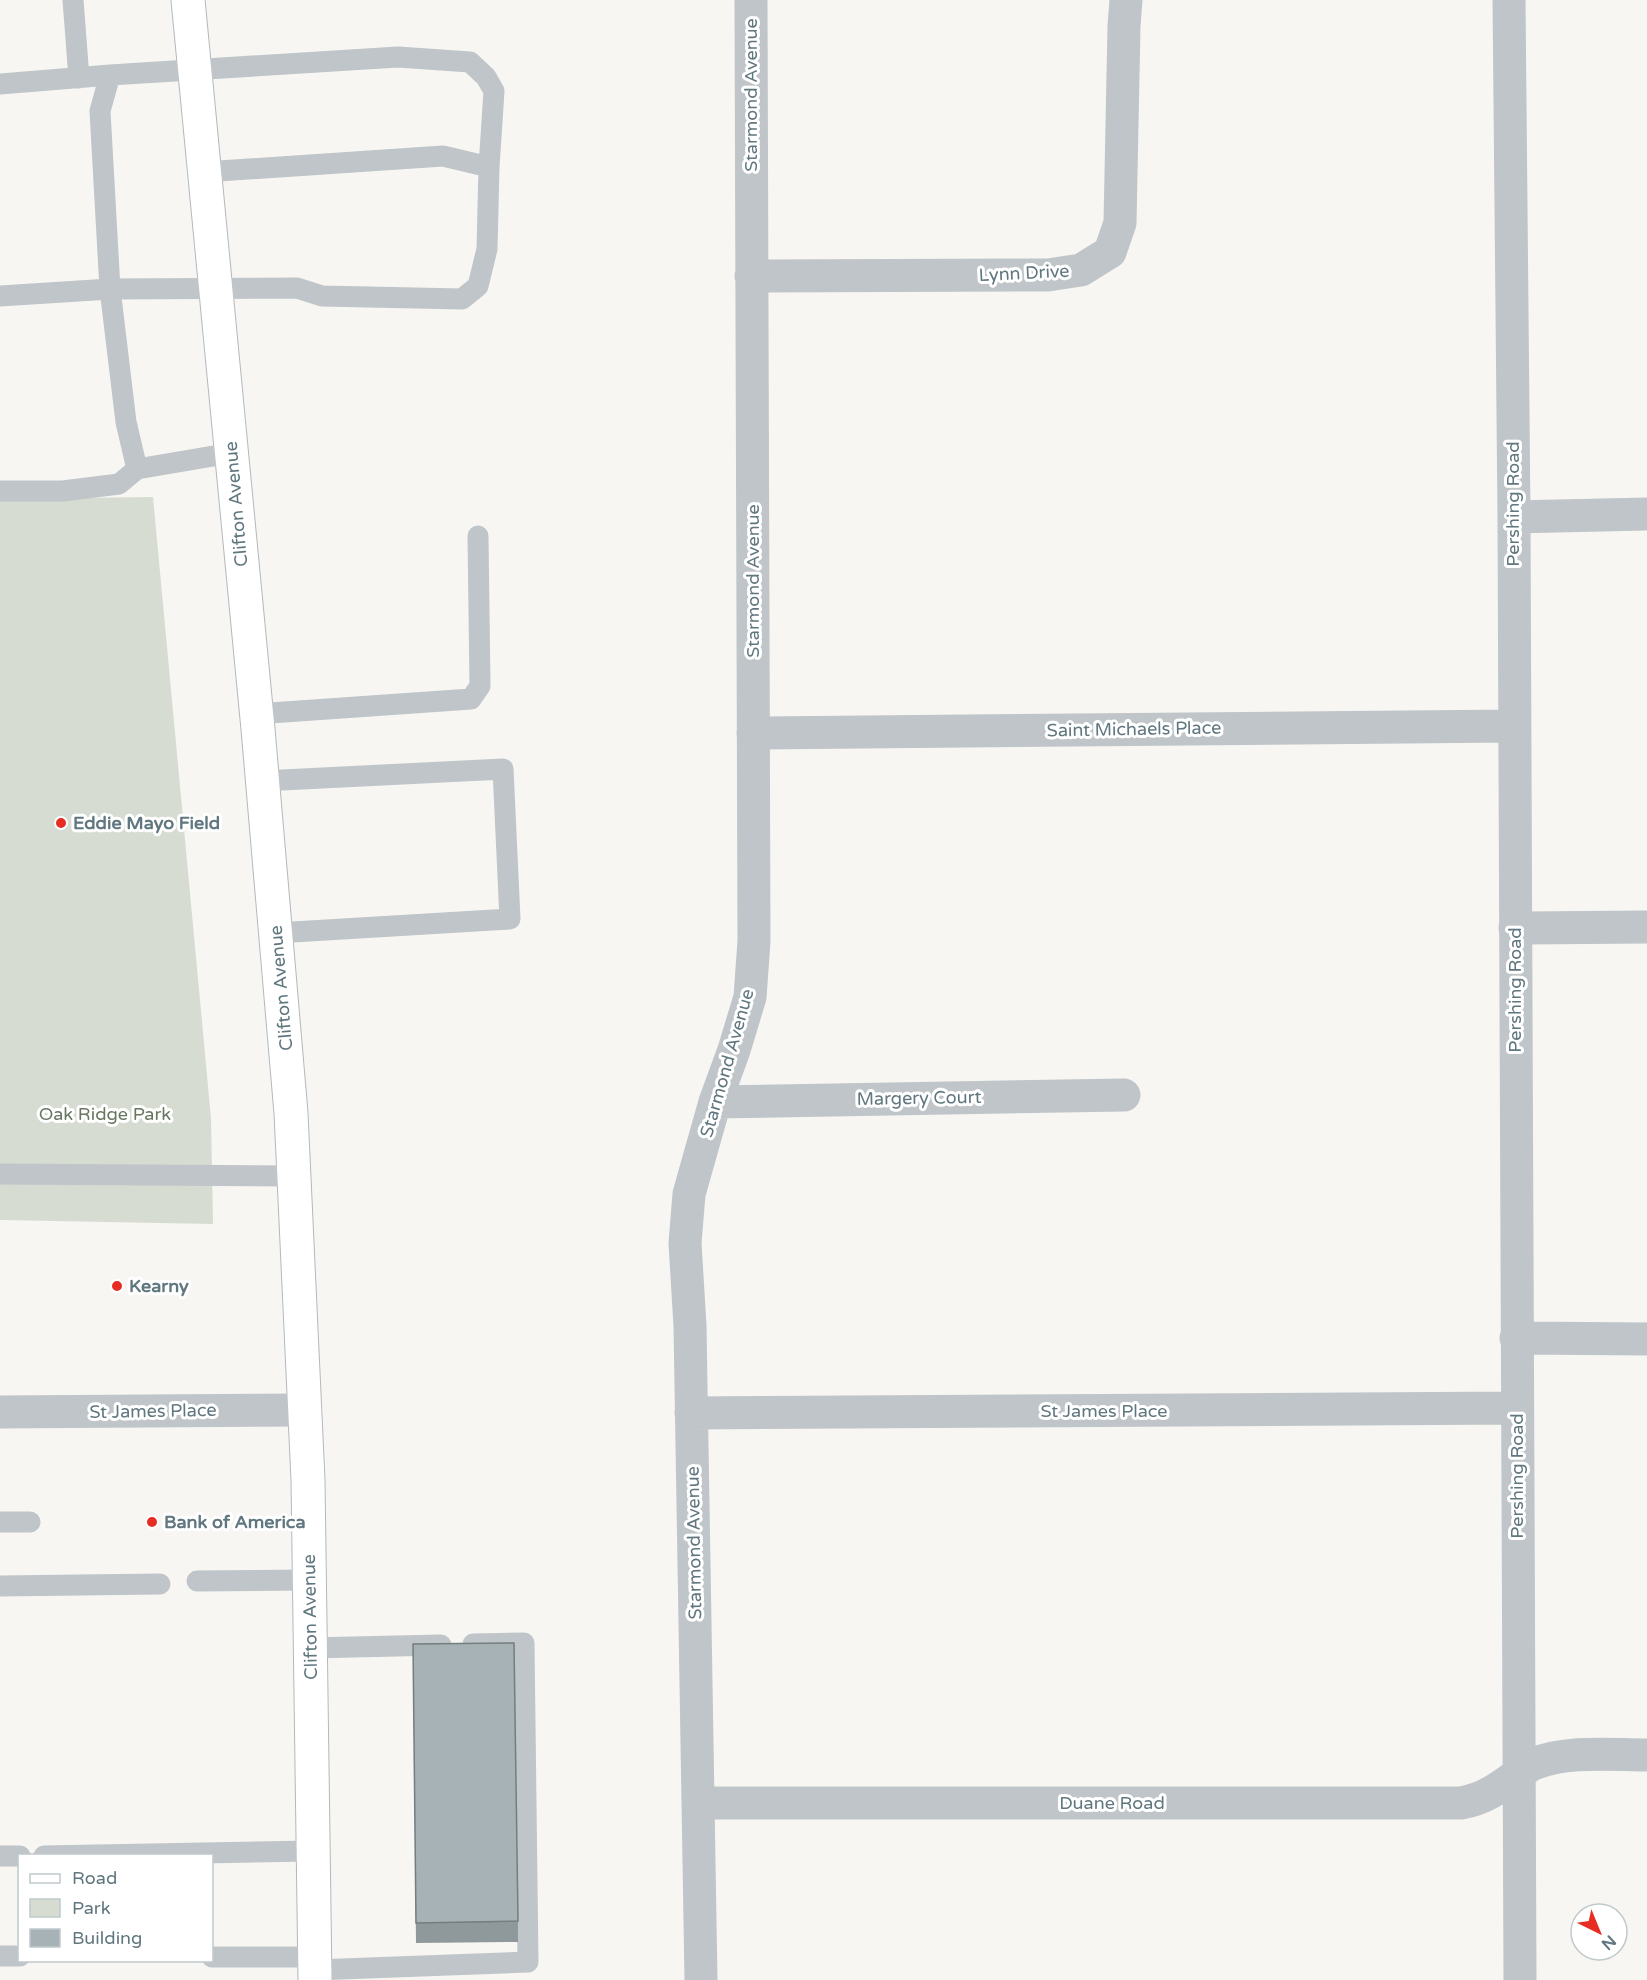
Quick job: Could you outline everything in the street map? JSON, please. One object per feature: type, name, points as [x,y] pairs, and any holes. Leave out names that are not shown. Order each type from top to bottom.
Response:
[{"type":"main road","name":"Clifton Avenue","points":[[188,0],[256,714],[291,1113],[305,1410],[310,1580],[314,1969]]},
{"type":"street","name":"Starmond Avenue","points":[[701,1980],[690,1326],[685,1243],[689,1194],[714,1102],[734,1050],[750,998],[754,941],[751,0]]},
{"type":"street","name":"Lynn Drive","points":[[751,276],[1048,275],[1081,270],[1110,252],[1120,223],[1126,0]]},
{"type":"street","name":"Pershing Road","points":[[1509,0],[1514,517],[1520,1980]]},
{"type":"street","points":[[1514,517],[1647,514]]},
{"type":"street","name":"Saint Michaels Place","points":[[753,733],[1514,726]]},
{"type":"street","points":[[1515,928],[1647,927]]},
{"type":"street","name":"Margery Court","points":[[714,1102],[1124,1095]]},
{"type":"street","points":[[1516,1338],[1647,1339]]},
{"type":"street","name":"St James Place","points":[[691,1413],[1516,1408]]},
{"type":"street","name":"St James Place","points":[[0,1412],[305,1410]]},
{"type":"street","name":"Duane Road","points":[[698,1803],[1461,1803],[1489,1795],[1531,1765],[1556,1757],[1647,1755]]},
{"type":"lane","points":[[73,0],[80,78]]},
{"type":"lane","points":[[0,84],[398,57],[470,62],[486,77],[494,90],[487,249],[478,286],[462,299],[322,296],[297,288],[110,289],[0,296]]},
{"type":"lane","points":[[110,75],[100,111],[110,289],[126,422],[137,469]]},
{"type":"lane","points":[[204,172],[443,156],[489,167]]},
{"type":"lane","points":[[0,491],[63,491],[118,484],[137,469],[231,453]]},
{"type":"lane","points":[[256,714],[471,699],[480,686],[478,536]]},
{"type":"lane","points":[[262,781],[503,769],[510,919],[276,933]]},
{"type":"lane","points":[[0,1174],[295,1176]]},
{"type":"lane","points":[[0,1522],[30,1522]]},
{"type":"lane","points":[[196,1581],[310,1580]]},
{"type":"lane","points":[[0,1586],[160,1584]]},
{"type":"lane","points":[[213,1957],[314,1969],[528,1962],[524,1642],[310,1648]]},
{"type":"lane","points":[[152,1854],[313,1851]]},
{"type":"lane","points":[[0,1856],[18,1856]]},
{"type":"lane","points":[[0,1956],[18,1956]]},
{"type":"green space","name":"Oak Ridge Park","points":[[153,497],[211,1118],[213,1224],[0,1220],[0,499]]},
{"type":"building","points":[[514,1643],[518,1921],[416,1923],[413,1644]]},
{"type":"place","name":"Eddie Mayo Field","points":[[61,823]]},
{"type":"place","name":"Kearny","points":[[117,1286]]},
{"type":"place","name":"Bank of America","points":[[152,1522]]}]
